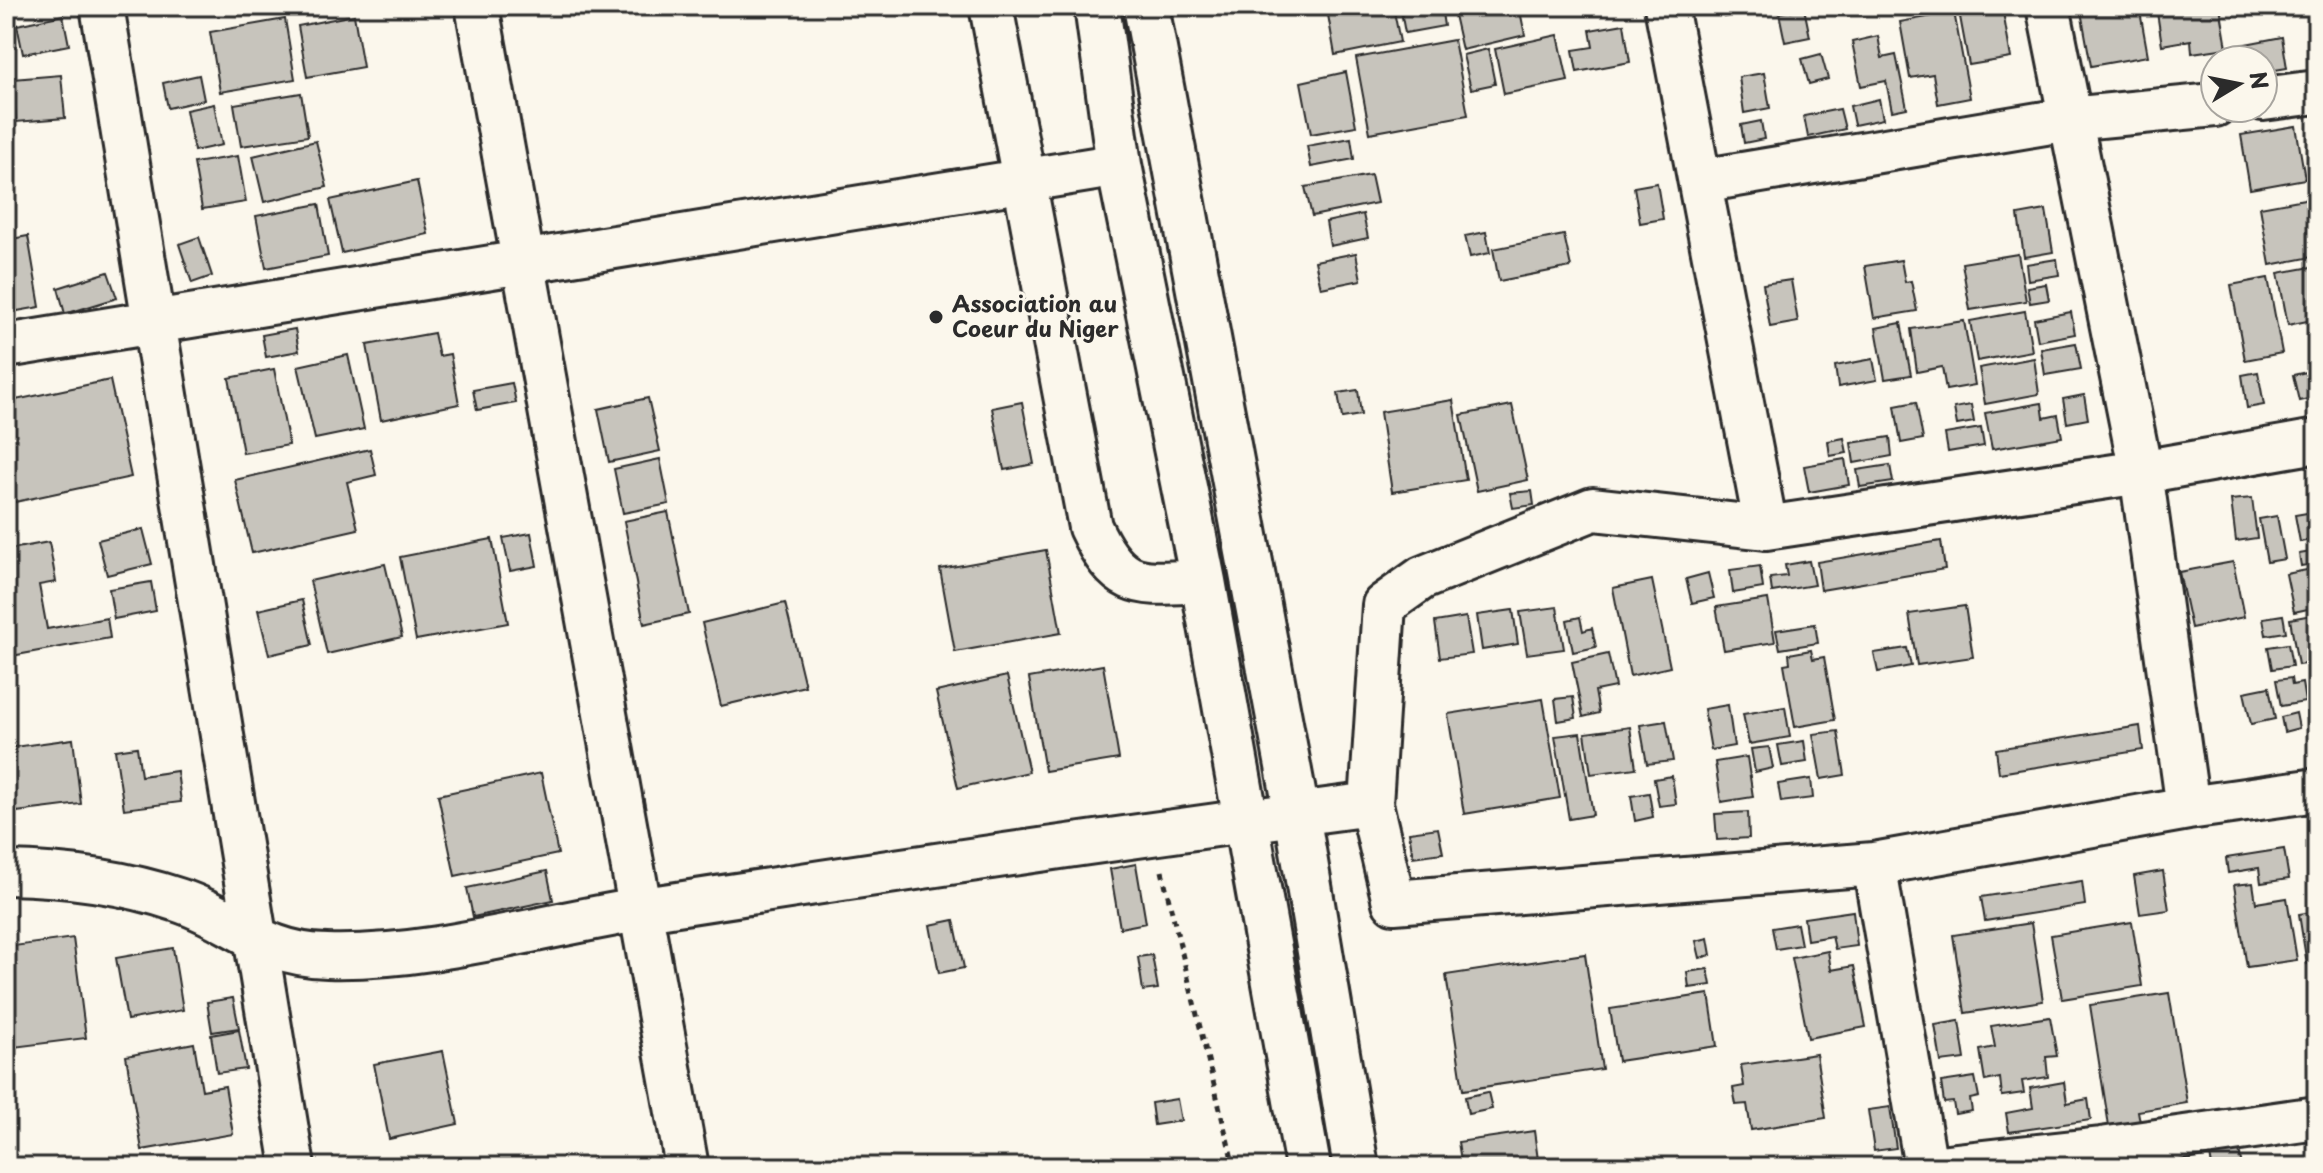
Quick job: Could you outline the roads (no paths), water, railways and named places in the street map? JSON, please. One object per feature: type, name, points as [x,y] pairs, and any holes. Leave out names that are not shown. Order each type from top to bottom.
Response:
[{"type":"highway","points":[[1097,6],[1119,165],[1203,581],[1308,1167]]},
{"type":"highway","points":[[1146,6],[1297,814],[1356,1167]]},
{"type":"street","points":[[102,6],[293,1167]]},
{"type":"street","points":[[477,6],[687,1167]]},
{"type":"street","points":[[991,6],[1090,527],[1104,558],[1140,584],[1203,581]]},
{"type":"street","points":[[1666,6],[1766,528]]},
{"type":"street","points":[[2048,6],[2141,472],[2188,808]]},
{"type":"street","points":[[2279,97],[2317,92]]},
{"type":"street","points":[[1701,181],[2069,119],[2199,107]]},
{"type":"street","points":[[6,346],[1119,165]]},
{"type":"street","points":[[2317,441],[2141,472],[1766,528],[1593,509],[1422,578],[1384,605],[1371,804],[1394,902],[1874,864],[2188,808],[2317,790]]},
{"type":"street","points":[[6,873],[101,883],[179,900],[224,920],[256,941],[295,954],[367,954],[443,945],[641,909],[1153,831],[1371,804]]},
{"type":"street","points":[[1874,864],[1926,1167]]},
{"type":"street","points":[[1938,1167],[2103,1158],[2317,1118]]},
{"type":"place","name":"Association au Coeur du Niger","points":[[936,317]]}]
